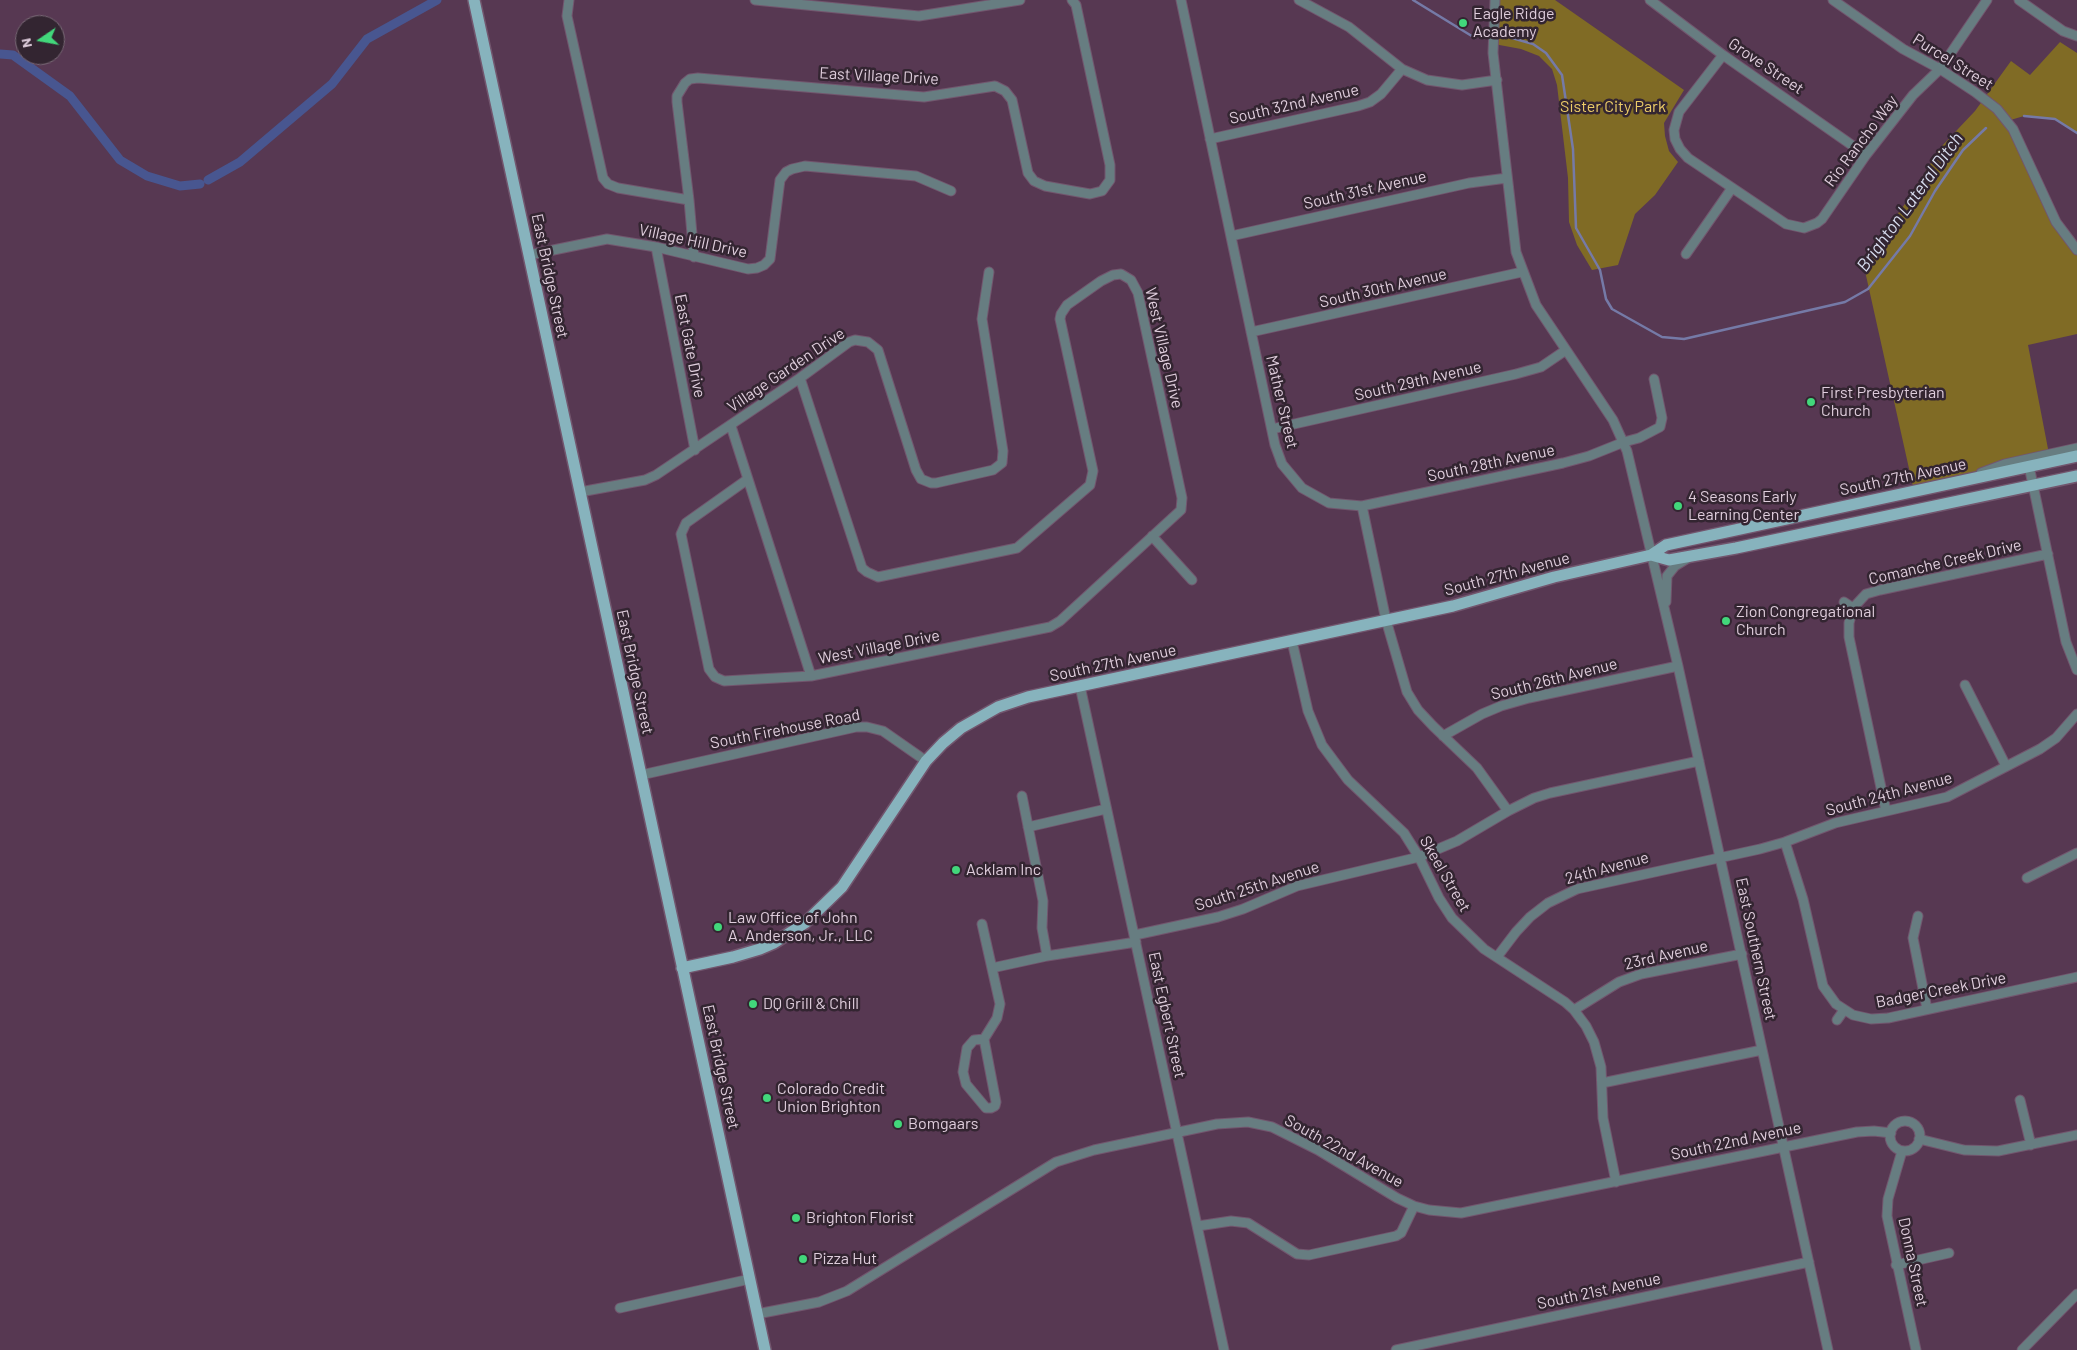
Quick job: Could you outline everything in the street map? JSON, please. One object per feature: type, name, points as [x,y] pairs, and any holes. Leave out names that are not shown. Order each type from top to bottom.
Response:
[{"type":"main road","name":"East Bridge Street","points":[[474,0],[765,1350]]},
{"type":"main road","name":"South 27th Avenue","points":[[682,968],[760,949],[794,930],[815,914],[842,887],[926,762],[943,743],[958,730],[985,713],[1018,700],[1453,606],[1554,577],[1650,555],[1666,545],[2077,456]]},
{"type":"main road","name":"South 27th Avenue","points":[[1650,555],[1669,560],[2077,476]]},
{"type":"street","points":[[569,0],[567,16],[603,178],[608,184],[618,188],[689,200]]},
{"type":"street","points":[[755,0],[919,16],[1020,0]]},
{"type":"street","name":"East Village Drive","points":[[694,257],[689,200],[676,102],[677,96],[685,83],[690,79],[698,78],[924,97],[995,86],[1006,92],[1012,100],[1028,173],[1034,181],[1045,186],[1090,194],[1102,191],[1110,180],[1111,172],[1076,5],[1072,0]]},
{"type":"street","name":"Mather Street","points":[[1181,0],[1275,446],[1282,464],[1302,488],[1329,503],[1362,506]]},
{"type":"street","points":[[1299,0],[1349,27],[1402,69],[1426,80],[1452,84],[1497,80]]},
{"type":"street","name":"East Southern Street","points":[[1495,0],[1493,53],[1512,232],[1522,272],[1536,305],[1613,420],[1624,442],[1633,472],[1650,555],[1678,666],[1742,954],[1828,1350]]},
{"type":"street","name":"Grove Street","points":[[1650,0],[1723,55],[1866,155]]},
{"type":"street","name":"Purcel Street","points":[[1833,0],[1903,49],[1940,69],[1989,102],[2009,124],[2028,158],[2056,222],[2077,250]]},
{"type":"street","name":"Rio Rancho Way","points":[[1723,55],[1679,112],[1674,130],[1675,139],[1680,149],[1688,158],[1786,224],[1798,227],[1811,226],[1822,219],[1866,155],[1913,95],[1940,69],[1987,0]]},
{"type":"street","points":[[2019,0],[2061,30],[2077,36]]},
{"type":"street","name":"South 32nd Avenue","points":[[1210,139],[1370,102],[1381,94],[1402,69]]},
{"type":"street","name":"Village Hill Drive","points":[[528,255],[607,239],[656,247],[748,269],[764,265],[772,255],[780,180],[786,172],[800,166],[916,176],[951,191]]},
{"type":"street","name":"South 31st Avenue","points":[[1231,236],[1469,183],[1507,178]]},
{"type":"street","points":[[1686,254],[1732,188]]},
{"type":"street","name":"East Gate Drive","points":[[656,247],[695,450]]},
{"type":"street","name":"Village Garden Drive","points":[[580,492],[645,480],[656,476],[731,426],[849,342],[856,340],[868,342],[878,350],[916,470],[921,479],[936,483],[992,470],[1002,462],[1003,452],[982,319],[989,272]]},
{"type":"street","name":"South 30th Avenue","points":[[1251,332],[1522,272]]},
{"type":"street","name":"West Village Drive","points":[[748,479],[693,517],[681,529],[709,669],[715,678],[724,681],[811,676],[1050,627],[1060,621],[1180,512],[1182,498],[1139,299],[1135,286],[1121,274],[1108,276],[1067,305],[1061,314],[1093,476],[1090,485],[1018,548],[878,577],[867,572],[862,568],[800,378]]},
{"type":"street","name":"South 29th Avenue","points":[[1272,429],[1516,374],[1541,367],[1566,350]]},
{"type":"street","name":"South 28th Avenue","points":[[1362,506],[1563,463],[1639,438],[1660,427],[1662,418],[1654,379]]},
{"type":"street","name":"West Village Drive","points":[[731,426],[811,676]]},
{"type":"street","points":[[1958,481],[2005,464],[2077,448]]},
{"type":"street","points":[[2030,466],[2066,642],[2077,670]]},
{"type":"street","points":[[1362,506],[1386,620],[1407,692],[1418,710],[1477,768],[1508,811]]},
{"type":"street","points":[[1152,536],[1192,580]]},
{"type":"street","name":"Comanche Creek Drive","points":[[1853,608],[1862,597],[1873,592],[2048,554]]},
{"type":"street","points":[[1666,618],[1668,576],[1675,566],[1692,555]]},
{"type":"street","points":[[1844,602],[1853,608],[1849,623],[1849,637],[1886,811]]},
{"type":"street","name":"Skeel Street","points":[[1292,641],[1308,711],[1322,745],[1348,780],[1404,833],[1419,857],[1439,898],[1452,918],[1468,936],[1549,990],[1574,1010],[1594,1042],[1602,1083],[1603,1118],[1616,1182]]},
{"type":"street","name":"South 26th Avenue","points":[[1443,736],[1482,714],[1520,700],[1678,666]]},
{"type":"street","points":[[1965,685],[2006,766]]},
{"type":"street","name":"East Egbert Street","points":[[1080,686],[1224,1350]]},
{"type":"street","name":"South 24th Avenue","points":[[1720,857],[1785,842],[1835,823],[1947,797],[2048,744],[2056,738],[2077,714]]},
{"type":"street","name":"South Firehouse Road","points":[[641,775],[856,727],[867,727],[883,731],[926,762]]},
{"type":"street","name":"South 25th Avenue","points":[[992,968],[1136,939],[1227,915],[1297,886],[1419,857],[1457,841],[1534,798],[1699,761]]},
{"type":"street","points":[[1022,796],[1043,901],[1042,928],[1047,956]]},
{"type":"street","points":[[1028,827],[1106,809]]},
{"type":"street","name":"Badger Creek Drive","points":[[1785,842],[1803,899],[1820,979],[1830,998],[1844,1010],[1861,1017],[1878,1019],[2077,977]]},
{"type":"street","points":[[2028,878],[2077,852]]},
{"type":"street","name":"24th Avenue","points":[[1497,957],[1530,916],[1558,897],[1590,884],[1720,857]]},
{"type":"street","points":[[1918,916],[1913,938],[1927,1008]]},
{"type":"street","points":[[982,924],[1000,1004],[999,1012],[984,1038],[996,1102],[995,1106],[990,1108],[986,1108],[966,1084],[964,1072],[967,1048],[974,1040],[984,1038]]},
{"type":"street","name":"23rd Avenue","points":[[1574,1010],[1619,982],[1633,976],[1742,954]]},
{"type":"street","points":[[1837,1020],[1844,1010]]},
{"type":"street","points":[[1602,1083],[1762,1050]]},
{"type":"street","points":[[2020,1100],[2031,1145]]},
{"type":"street","name":"South 22nd Avenue","points":[[757,1314],[819,1302],[847,1291],[1056,1162],[1094,1150],[1233,1122],[1248,1122],[1272,1127],[1302,1141],[1382,1191],[1414,1206],[1444,1213],[1473,1212],[1857,1132],[1891,1133]]},
{"type":"street","points":[[1908,1122],[1916,1127],[1919,1139],[1914,1148],[1902,1151],[1893,1145],[1891,1133],[1898,1123],[1908,1122]]},
{"type":"street","points":[[1919,1139],[1979,1151],[1998,1151],[2077,1135]]},
{"type":"street","name":"Donna Street","points":[[1902,1151],[1888,1199],[1887,1216],[1916,1350]]},
{"type":"street","points":[[1198,1226],[1231,1220],[1248,1223],[1297,1254],[1309,1255],[1396,1236],[1401,1233],[1414,1206]]},
{"type":"street","points":[[1896,1264],[1949,1253]]},
{"type":"street","name":"South 21st Avenue","points":[[1396,1350],[1809,1262]]},
{"type":"street","points":[[620,1308],[750,1279]]},
{"type":"street","points":[[2022,1350],[2077,1294]]},
{"type":"green space","name":"Sister City Park","points":[[1495,0],[1555,0],[1684,90],[1664,123],[1669,151],[1678,162],[1655,195],[1635,214],[1618,265],[1592,270],[1577,245],[1569,222],[1568,178],[1557,85],[1552,69],[1539,56],[1521,49],[1494,44]]},
{"type":"green space","points":[[2060,42],[2077,53],[2077,133],[2054,119],[2024,116],[2007,121],[2052,215],[2077,250],[2077,334],[2028,345],[2049,454],[1914,491],[1863,262],[1907,201],[1941,147],[1975,111],[2011,61],[2030,75]]},
{"type":"waterway","name":"Brighton Lateral Ditch","points":[[208,180],[240,162],[332,84],[367,39],[437,0]]},
{"type":"waterway","name":"Brighton Lateral Ditch","points":[[1413,0],[1475,38]]},
{"type":"waterway","name":"Brighton Lateral Ditch","points":[[1512,38],[1533,44],[1546,53],[1562,75],[1573,149],[1576,228],[1600,270],[1606,299],[1612,309],[1662,337],[1684,339],[1845,302],[1868,289],[1910,236],[1935,191],[1963,150],[1986,128]]},
{"type":"waterway","name":"Brighton Lateral Ditch","points":[[0,54],[13,55],[70,96],[120,160],[147,176],[180,186],[200,184]]},
{"type":"waterway","name":"Brighton Lateral Ditch","points":[[2024,116],[2055,119],[2077,133]]},
{"type":"place","name":"Eagle Ridge Academy","points":[[1463,23]]},
{"type":"place","name":"First Presbyterian Church","points":[[1811,402]]},
{"type":"place","name":"4 Seasons Early Learning Center","points":[[1678,506]]},
{"type":"place","name":"Zion Congregational Church","points":[[1726,621]]},
{"type":"place","name":"Acklam Inc","points":[[956,870]]},
{"type":"place","name":"Law Office of John A. Anderson, Jr., LLC","points":[[718,927]]},
{"type":"place","name":"DQ Grill & Chill","points":[[753,1004]]},
{"type":"place","name":"Colorado Credit Union Brighton","points":[[767,1098]]},
{"type":"place","name":"Bomgaars","points":[[898,1124]]},
{"type":"place","name":"Brighton Florist","points":[[796,1218]]},
{"type":"place","name":"Pizza Hut","points":[[803,1259]]}]
